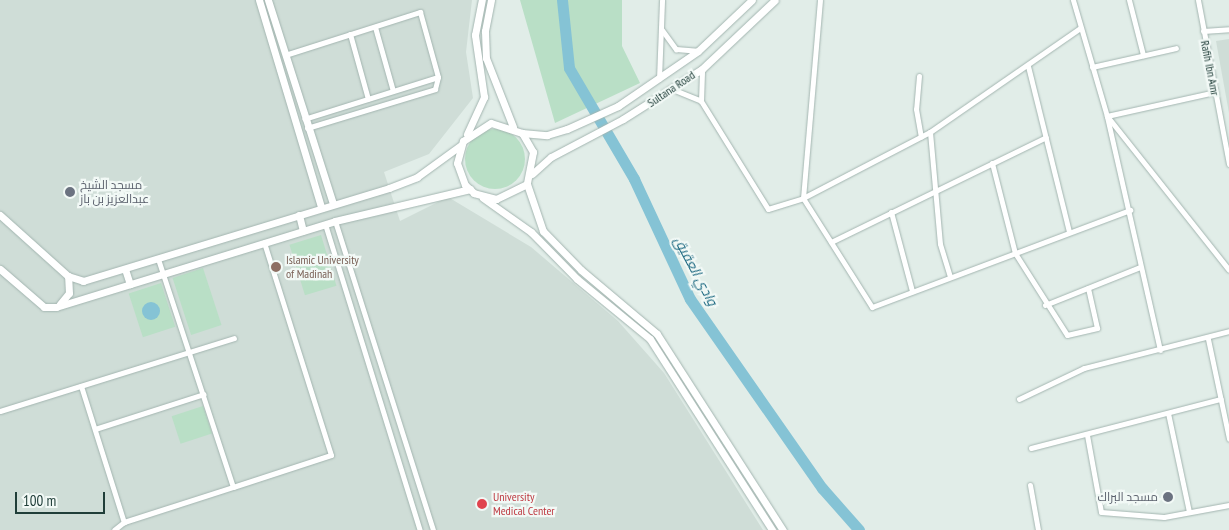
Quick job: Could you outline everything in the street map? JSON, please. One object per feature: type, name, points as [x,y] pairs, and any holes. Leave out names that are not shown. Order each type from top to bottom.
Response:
[{"type":"main road","points":[[259,0],[321,207]]},
{"type":"main road","points":[[268,0],[304,119],[333,204]]},
{"type":"main road","points":[[482,0],[475,35],[484,97],[462,143],[457,163],[470,189],[530,232],[577,279],[650,339],[772,530]]},
{"type":"main road","points":[[491,0],[485,31],[486,58],[513,127]]},
{"type":"main road","name":"Sultana Road","points":[[522,133],[547,135],[618,106],[645,90],[698,51],[752,0]]},
{"type":"main road","name":"Sultana Road","points":[[532,174],[551,157],[651,102],[702,69],[775,0]]},
{"type":"main road","points":[[0,215],[68,276],[83,281],[333,204],[416,176],[462,143],[481,126],[513,127],[522,133],[533,152],[532,174],[528,184],[508,197],[479,195]]},
{"type":"main road","points":[[528,184],[542,231],[581,270],[641,317],[674,354],[783,530]]},
{"type":"main road","points":[[0,269],[44,307],[56,307],[164,272],[335,221],[470,189]]},
{"type":"main road","points":[[298,215],[303,231]]},
{"type":"main road","points":[[125,269],[130,284]]},
{"type":"main road","points":[[56,307],[69,293],[68,276]]},
{"type":"street","points":[[659,80],[662,0]]},
{"type":"street","points":[[820,0],[803,198],[872,307],[1130,210]]},
{"type":"street","points":[[1073,0],[1108,116],[1130,210],[1140,267],[1160,350]]},
{"type":"street","points":[[1129,0],[1143,55]]},
{"type":"street","name":"Rafih Ibn Amr","points":[[1198,0],[1229,164]]},
{"type":"street","points":[[285,55],[420,12],[438,77],[435,89],[307,128]]},
{"type":"street","points":[[375,27],[393,91]]},
{"type":"street","points":[[661,28],[676,49],[698,51]]},
{"type":"street","points":[[702,69],[701,101],[768,209],[803,198],[930,132],[1028,66],[1080,28]]},
{"type":"street","points":[[1203,31],[1229,29]]},
{"type":"street","points":[[350,34],[368,98]]},
{"type":"street","points":[[1092,67],[1176,48]]},
{"type":"street","points":[[1028,66],[1069,232]]},
{"type":"street","points":[[919,76],[916,108],[921,137]]},
{"type":"street","points":[[304,119],[438,77]]},
{"type":"street","points":[[672,89],[701,101]]},
{"type":"street","points":[[1108,116],[1215,92]]},
{"type":"street","points":[[1108,116],[1229,270]]},
{"type":"street","points":[[930,132],[938,190],[940,244],[950,277]]},
{"type":"street","points":[[830,242],[1046,137]]},
{"type":"street","points":[[992,163],[1015,253],[1045,304],[1067,335],[1094,331],[1097,320],[1088,288]]},
{"type":"street","points":[[892,212],[912,291]]},
{"type":"street","points":[[335,221],[433,530]]},
{"type":"street","points":[[325,224],[420,530]]},
{"type":"street","points":[[114,530],[124,522],[332,455],[264,242]]},
{"type":"street","points":[[158,259],[191,352],[233,487]]},
{"type":"street","points":[[1045,304],[1140,267]]},
{"type":"street","points":[[1019,399],[1084,368],[1208,339],[1229,331]]},
{"type":"street","points":[[0,411],[234,338]]},
{"type":"street","points":[[1208,339],[1229,439]]},
{"type":"street","points":[[81,386],[124,522]]},
{"type":"street","points":[[95,429],[204,394]]},
{"type":"street","points":[[1031,448],[1221,399]]},
{"type":"street","points":[[1168,413],[1189,512]]},
{"type":"street","points":[[1087,435],[1101,512],[1164,517],[1229,505]]},
{"type":"street","points":[[1030,485],[1038,530]]},
{"type":"shaded area","name":"Islamic University of Madinah","points":[[0,0],[472,0],[466,52],[473,98],[429,154],[384,172],[400,221],[448,197],[531,247],[618,321],[664,373],[763,530],[0,530]]},
{"type":"shaded area","points":[[1229,39],[1229,113],[1216,41]]},
{"type":"green space","points":[[520,0],[622,0],[622,46],[640,83],[555,123]]},
{"type":"green space","points":[[495,129],[511,134],[516,138],[520,143],[525,159],[520,175],[516,180],[511,184],[495,189],[479,184],[474,180],[470,175],[465,159],[470,143],[474,138],[479,134]]},
{"type":"green space","points":[[321,235],[336,286],[305,295],[289,245]]},
{"type":"green space","points":[[203,268],[222,325],[191,335],[173,278]]},
{"type":"green space","points":[[161,283],[175,327],[143,337],[129,294]]},
{"type":"green space","points":[[203,406],[212,434],[181,444],[172,416]]},
{"type":"water","points":[[151,302],[157,305],[160,311],[157,317],[151,320],[145,317],[142,311],[145,305]]},
{"type":"waterway","name":"وادي العقيق","points":[[562,0],[569,68],[634,179],[690,299],[822,488],[859,530]]},
{"type":"place","name":"مسجد الشيخ عبدالعزيز بن باز","points":[[70,192]]},
{"type":"place","name":"Islamic University of Madinah","points":[[276,267]]},
{"type":"place","name":"مسجد البراك","points":[[1168,497]]},
{"type":"place","name":"University Medical Center","points":[[482,504]]}]
